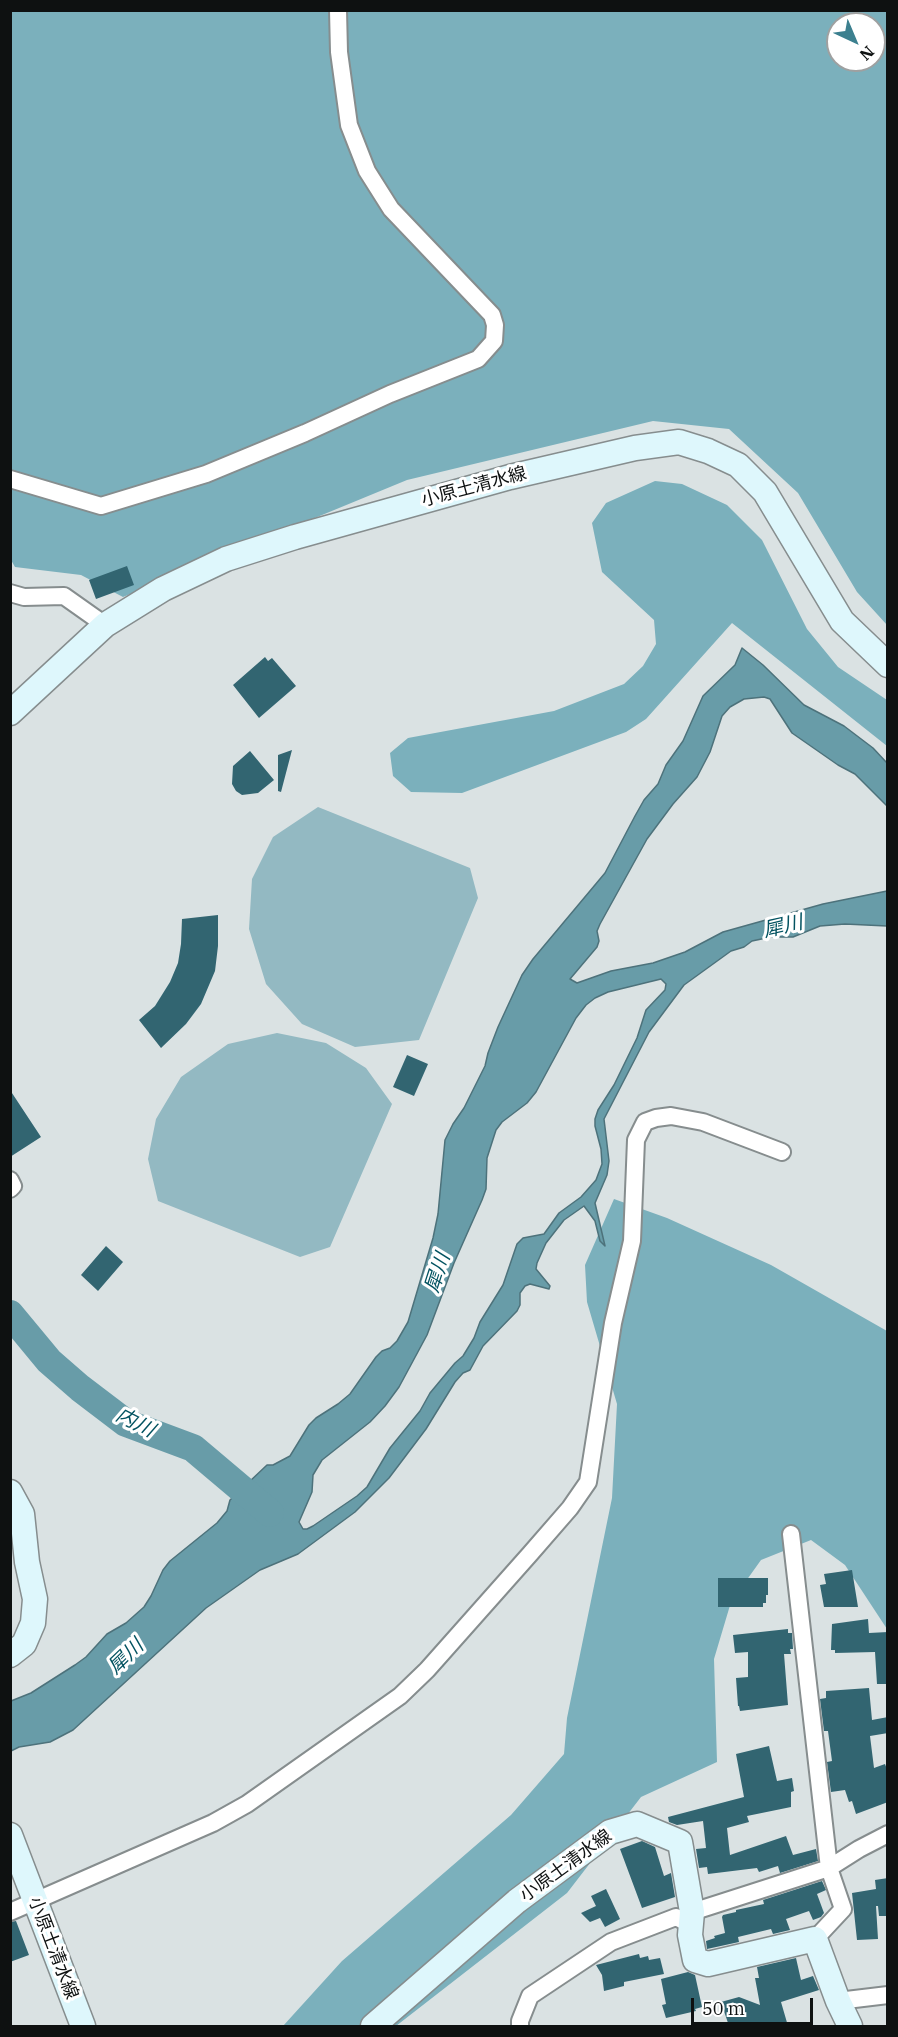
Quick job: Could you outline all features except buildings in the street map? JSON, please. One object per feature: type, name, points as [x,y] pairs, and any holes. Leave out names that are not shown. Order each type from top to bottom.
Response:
[{"type":"main road","name":"小原土清水線","points":[[10,713],[105,625],[163,589],[226,559],[295,537],[510,477],[635,448],[679,442],[708,451],[738,465],[765,492],[843,621],[888,665]]},
{"type":"main road","points":[[10,1492],[22,1514],[27,1562],[35,1599],[33,1623],[24,1644],[10,1655]]},
{"type":"main road","name":"小原土清水線","points":[[373,2026],[517,1901],[610,1832],[638,1824],[680,1842],[691,1919],[690,1935],[694,1960],[708,1964],[815,1939]]},
{"type":"main road","name":"小原土清水線","points":[[10,1835],[83,2026]]},
{"type":"main road","points":[[815,1939],[838,2001],[850,2026]]},
{"type":"street","points":[[10,479],[101,506],[206,474],[390,394],[478,359],[494,341],[495,325],[492,315],[392,209],[368,171],[349,125],[339,52],[338,10]]},
{"type":"street","points":[[10,593],[24,597],[64,596],[105,625]]},
{"type":"street","points":[[10,1912],[213,1823],[247,1804],[400,1696],[427,1670],[570,1508],[588,1482],[613,1323],[632,1241],[636,1140],[645,1122],[671,1116],[704,1122],[782,1152]]},
{"type":"street","points":[[10,1180],[14,1186],[10,1189]]},
{"type":"street","points":[[791,1534],[829,1868],[843,1909],[815,1939]]},
{"type":"street","points":[[520,2026],[530,1996],[611,1942],[676,1917],[691,1919],[829,1868],[860,1848],[888,1834]]},
{"type":"street","points":[[838,2001],[888,1995]]},
{"type":"shaded area","points":[[11,11],[887,11],[887,625],[857,592],[798,493],[729,429],[653,421],[407,480],[123,597],[81,575],[15,567],[11,560]]},
{"type":"shaded area","points":[[655,481],[682,484],[727,505],[762,540],[807,629],[838,667],[887,700],[887,746],[732,623],[646,719],[626,732],[462,793],[411,792],[393,776],[390,753],[408,738],[554,711],[624,684],[643,666],[656,644],[654,620],[602,572],[592,523],[606,503]]},
{"type":"shaded area","points":[[318,807],[470,868],[478,898],[419,1040],[355,1047],[302,1024],[266,984],[249,929],[252,879],[273,837]]},
{"type":"shaded area","points":[[277,1033],[326,1043],[366,1068],[392,1104],[330,1247],[300,1257],[158,1201],[148,1159],[156,1119],[181,1077],[228,1044]]},
{"type":"shaded area","points":[[614,1199],[667,1218],[771,1265],[887,1331],[887,1629],[845,1565],[811,1540],[761,1560],[731,1602],[714,1659],[717,1762],[641,1797],[567,1893],[396,2026],[283,2026],[342,1961],[511,1815],[564,1754],[567,1718],[612,1498],[617,1404],[587,1302],[585,1265]]},
{"type":"water","name":"犀川","points":[[742,648],[804,705],[844,726],[873,748],[887,763],[887,806],[855,774],[792,733],[770,699],[764,697],[744,699],[730,707],[722,716],[710,752],[697,777],[647,839],[600,924],[597,931],[599,941],[597,947],[570,979],[577,983],[611,971],[653,963],[685,952],[723,932],[823,904],[887,891],[887,926],[845,924],[820,926],[793,937],[771,937],[752,941],[744,947],[731,951],[684,985],[649,1032],[604,1119],[609,1161],[607,1175],[595,1203],[605,1246],[600,1241],[595,1221],[584,1206],[564,1220],[546,1243],[537,1263],[536,1269],[550,1286],[549,1289],[530,1284],[525,1286],[520,1293],[520,1305],[517,1311],[483,1346],[470,1370],[463,1373],[455,1382],[426,1429],[389,1478],[355,1512],[298,1554],[260,1570],[206,1608],[73,1730],[50,1742],[19,1747],[11,1751],[11,1701],[31,1693],[75,1665],[86,1657],[107,1634],[126,1623],[144,1607],[170,1561],[217,1523],[227,1511],[230,1500],[267,1465],[273,1465],[290,1456],[309,1425],[350,1394],[376,1357],[397,1341],[408,1322],[433,1238],[438,1214],[445,1140],[485,1066],[498,1027],[522,975],[605,873],[644,800],[658,784],[666,765],[683,741],[703,696],[735,665]],"holes":[[[661,979],[666,984],[665,990],[646,1010],[637,1038],[614,1085],[598,1110],[595,1126],[602,1164],[596,1180],[581,1197],[559,1213],[544,1234],[523,1238],[517,1244],[503,1285],[480,1322],[463,1356],[430,1393],[420,1411],[390,1448],[367,1487],[313,1526],[303,1529],[299,1522],[312,1492],[313,1475],[322,1460],[370,1422],[385,1406],[399,1387],[427,1335],[454,1263],[486,1189],[487,1158],[496,1130],[536,1092],[576,1018],[586,1005],[608,992]]]},
{"type":"waterway","name":"内川","points":[[10,1314],[49,1361],[80,1388],[126,1423],[193,1448],[270,1513]]}]
